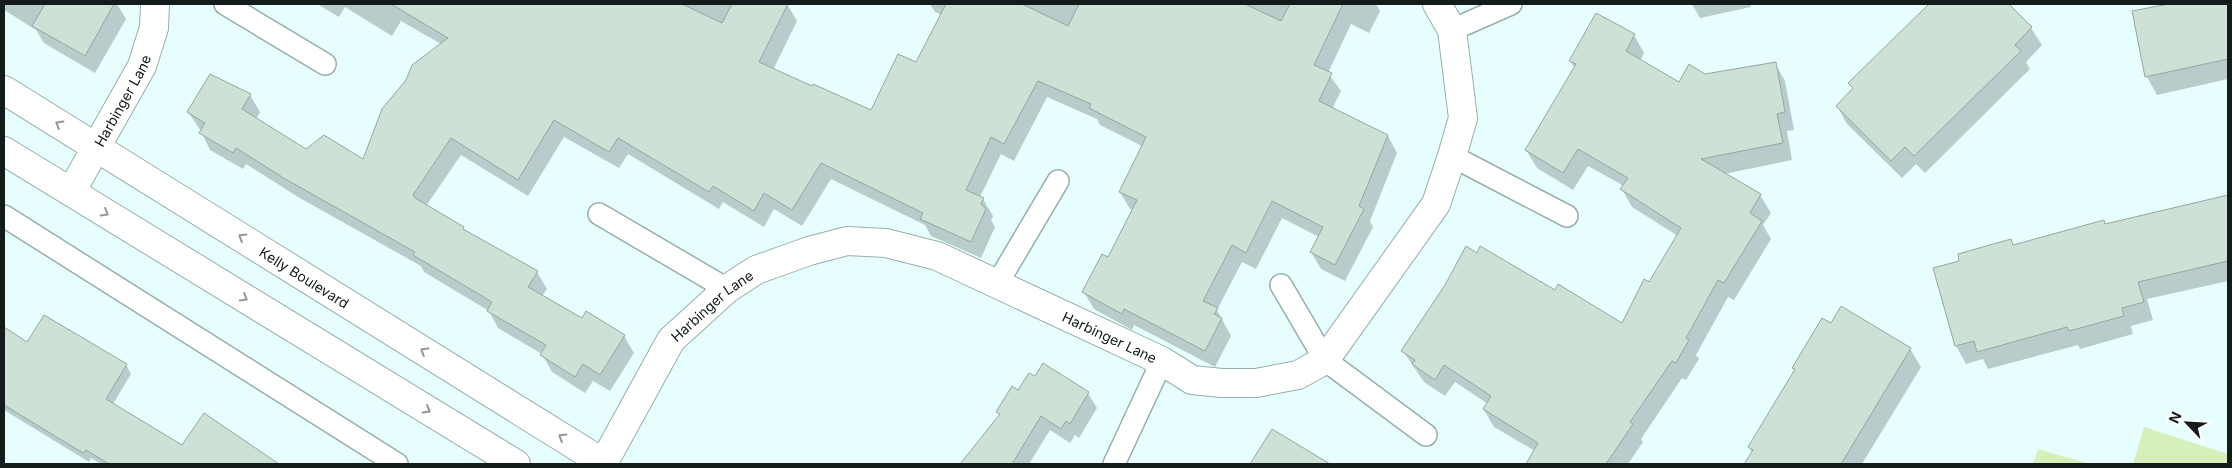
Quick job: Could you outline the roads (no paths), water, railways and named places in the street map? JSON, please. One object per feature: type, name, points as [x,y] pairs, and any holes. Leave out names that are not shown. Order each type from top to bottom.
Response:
[{"type":"street","name":"Harbinger Lane","points":[[71,192],[142,66],[154,28],[155,4]]},
{"type":"street","name":"Harbinger Lane","points":[[604,464],[671,340],[727,289],[756,270],[810,251],[847,241],[886,243],[937,256],[1162,361],[1192,380],[1222,384],[1256,383],[1298,375],[1325,360],[1436,204],[1463,118],[1452,30],[1437,4]]},
{"type":"street","name":"Kelly Boulevard","points":[[4,90],[604,464]]},
{"type":"street","points":[[4,151],[516,464]]},
{"type":"lane","points":[[225,4],[325,64]]},
{"type":"lane","points":[[1452,30],[1511,4]]},
{"type":"lane","points":[[1452,156],[1567,216]]},
{"type":"lane","points":[[996,284],[1058,181]]},
{"type":"lane","points":[[600,214],[727,289]]},
{"type":"lane","points":[[4,216],[397,464]]},
{"type":"lane","points":[[1281,285],[1325,360],[1426,435]]},
{"type":"lane","points":[[1114,464],[1162,361]]}]
